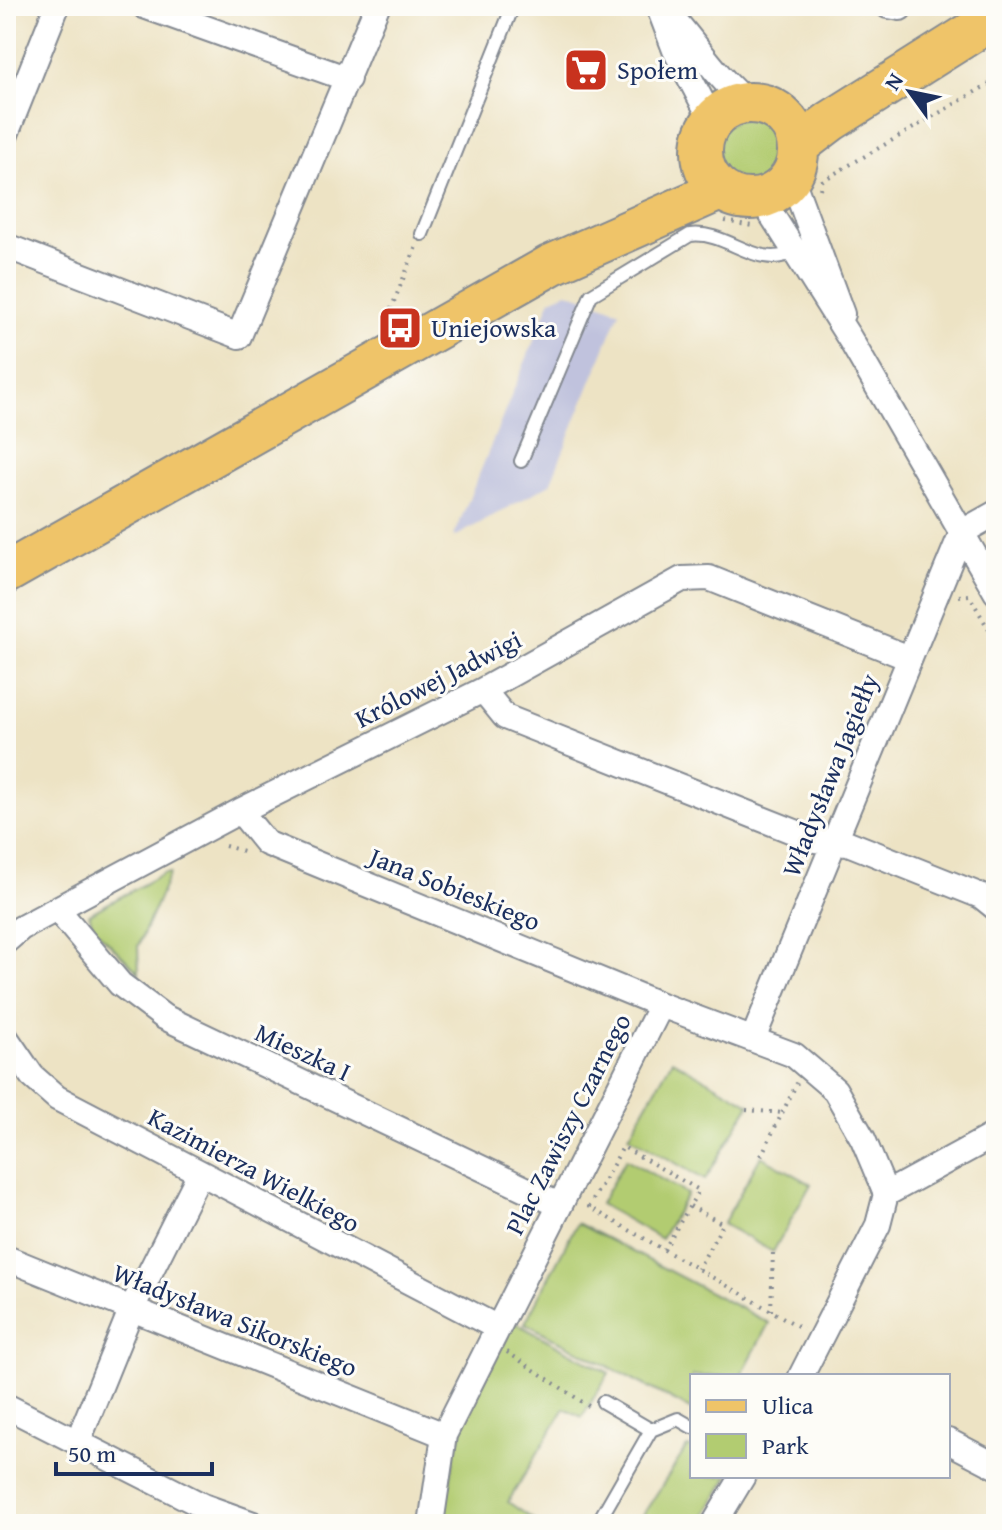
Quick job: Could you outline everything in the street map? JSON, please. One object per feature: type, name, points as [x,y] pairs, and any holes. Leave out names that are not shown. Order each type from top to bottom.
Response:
[{"type":"main road","points":[[705,140],[707,175],[720,190],[740,199],[783,155],[956,39],[996,17]]},
{"type":"main road","points":[[551,265],[705,140],[726,109],[783,155]]},
{"type":"main road","points":[[6,573],[551,265],[720,190]]},
{"type":"street","points":[[6,134],[57,6]]},
{"type":"street","points":[[144,6],[348,79]]},
{"type":"street","points":[[6,246],[239,336],[377,6]]},
{"type":"street","points":[[660,6],[675,50],[706,109],[705,140]]},
{"type":"street","points":[[660,6],[687,32],[783,155],[805,246],[850,339],[996,592]]},
{"type":"street","points":[[783,155],[805,246]]},
{"type":"street","points":[[962,532],[996,513]]},
{"type":"street","name":"Władysława Jagiełły","points":[[753,1039],[962,532]]},
{"type":"street","name":"Królowej Jadwigi","points":[[6,941],[57,909],[240,811],[483,690],[682,579],[709,578],[909,658]]},
{"type":"street","points":[[483,690],[505,717],[815,840],[833,840],[981,896],[996,908]]},
{"type":"street","name":"Jana Sobieskiego","points":[[240,811],[266,843],[661,1005]]},
{"type":"street","name":"Mieszka I","points":[[57,909],[120,984],[164,1017],[557,1204]]},
{"type":"street","name":"Plac Zawiszy Czarnego","points":[[431,1524],[444,1435],[557,1204],[661,1005],[794,1055],[835,1090],[863,1139],[886,1194]]},
{"type":"street","name":"Kazimierza Wielkiego","points":[[6,1038],[32,1076],[57,1098],[493,1334]]},
{"type":"street","points":[[810,1373],[822,1340],[878,1225],[886,1194],[996,1134]]},
{"type":"street","points":[[78,1441],[132,1308],[200,1173]]},
{"type":"street","name":"Władysława Sikorskiego","points":[[6,1258],[444,1435]]},
{"type":"street","points":[[6,1406],[78,1441],[198,1515],[253,1524]]},
{"type":"street","points":[[950,1442],[996,1466]]},
{"type":"street","points":[[714,1524],[742,1478]]},
{"type":"lane","points":[[422,234],[513,6]]},
{"type":"lane","points":[[521,461],[591,295],[690,235],[702,234],[757,257],[772,258],[805,246]]},
{"type":"lane","points":[[603,1402],[651,1430]]},
{"type":"lane","points":[[597,1524],[651,1430],[678,1419],[690,1426]]},
{"type":"path","points":[[783,155],[822,181],[996,80]]},
{"type":"path","points":[[384,327],[422,234]]},
{"type":"path","points":[[954,597],[969,595],[996,642]]},
{"type":"path","points":[[220,846],[245,851]]},
{"type":"path","points":[[761,1156],[806,1066]]},
{"type":"path","points":[[746,1110],[783,1113]]},
{"type":"path","points":[[664,1250],[699,1190],[623,1147],[589,1207],[664,1250],[698,1269],[822,1340]]},
{"type":"path","points":[[690,1206],[723,1224],[698,1269]]},
{"type":"path","points":[[771,1311],[773,1252]]},
{"type":"path","points":[[493,1334],[590,1407],[603,1402]]},
{"type":"shaded area","points":[[568,292],[620,311],[550,484],[453,538],[551,299]]},
{"type":"green space","points":[[754,118],[772,127],[779,138],[779,164],[772,175],[761,182],[742,184],[729,179],[720,170],[715,145],[720,132],[729,123]]},
{"type":"green space","points":[[164,873],[170,873],[138,946],[139,973],[94,928],[89,914]]},
{"type":"green space","points":[[672,1060],[750,1104],[705,1180],[629,1136]]},
{"type":"green space","points":[[761,1156],[811,1184],[773,1252],[723,1224]]},
{"type":"green space","points":[[626,1159],[687,1194],[661,1239],[600,1204]]},
{"type":"green space","points":[[577,1223],[769,1323],[742,1374],[690,1374],[690,1409],[525,1323]]},
{"type":"green space","points":[[514,1322],[609,1373],[582,1417],[565,1408],[508,1502],[540,1524],[443,1524],[455,1452],[470,1407]]},
{"type":"green space","points":[[687,1447],[690,1448],[690,1478],[728,1478],[700,1524],[637,1524]]},
{"type":"place","name":"Społem","points":[[586,70]]},
{"type":"place","name":"Uniejowska","points":[[400,328]]}]
